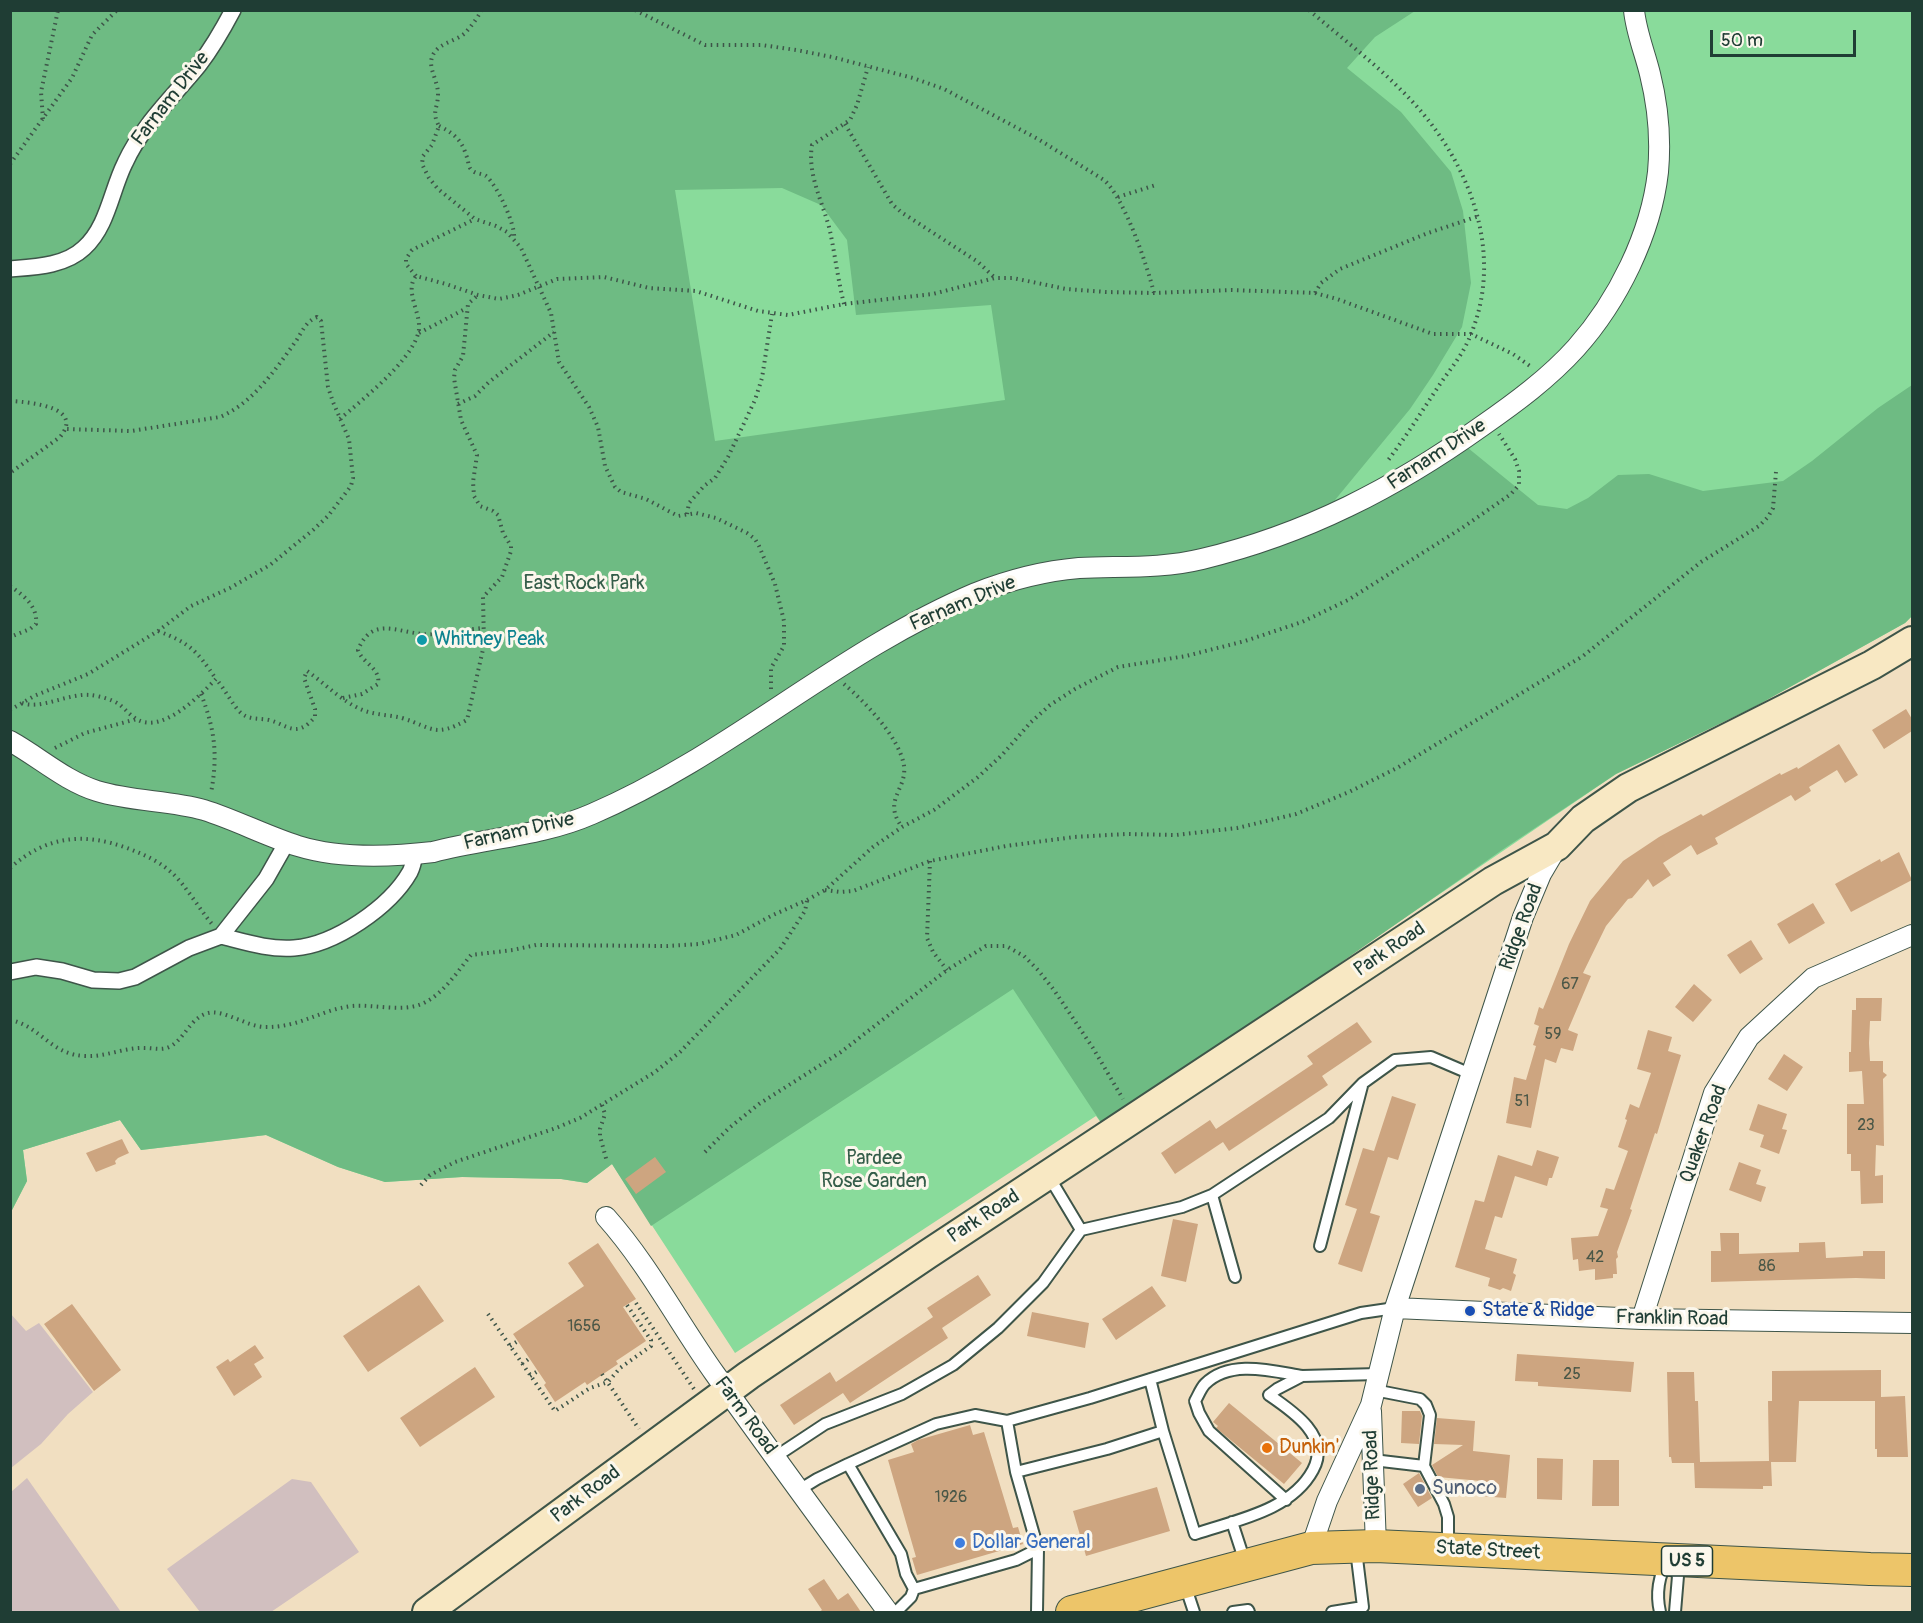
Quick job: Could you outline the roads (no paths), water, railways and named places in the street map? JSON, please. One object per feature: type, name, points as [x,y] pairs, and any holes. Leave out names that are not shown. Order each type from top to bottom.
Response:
[{"type":"main road","name":"Ridge Road","points":[[1557,846],[1583,819],[1628,788],[1872,665],[1912,641]]},
{"type":"main road","name":"Park Road","points":[[428,1612],[727,1390],[888,1280],[1493,881],[1557,846]]},
{"type":"main road","name":"State Street","points":[[1072,1612],[1311,1548],[1366,1546],[1912,1570]]},
{"type":"street","name":"Farnam Drive","points":[[10,269],[64,260],[82,250],[90,242],[103,221],[124,164],[139,137],[211,48],[233,10]]},
{"type":"street","name":"Farnam Drive","points":[[10,741],[80,784],[94,790],[130,799],[207,811],[286,842],[315,850],[341,854],[415,854],[532,832],[576,821],[677,772],[829,672],[931,614],[1004,583],[1075,568],[1170,566],[1252,545],[1306,526],[1355,505],[1402,479],[1490,420],[1545,377],[1574,350],[1606,308],[1641,240],[1650,216],[1658,167],[1657,108],[1632,12]]},
{"type":"street","points":[[10,972],[28,967],[62,971],[93,980],[119,981],[135,977],[189,948],[221,936],[266,879],[286,842]]},
{"type":"street","name":"Ridge Road","points":[[1311,1548],[1327,1501],[1375,1390],[1395,1308],[1523,917],[1541,874],[1557,846]]},
{"type":"street","points":[[221,936],[276,948],[294,948],[319,941],[352,926],[381,906],[412,869],[415,854]]},
{"type":"street","name":"Quaker Road","points":[[1642,1319],[1714,1093],[1749,1036],[1813,978],[1912,935]]},
{"type":"street","name":"Farm Road","points":[[606,1217],[622,1235],[727,1390],[888,1612]]},
{"type":"street","name":"Franklin Road","points":[[1395,1308],[1642,1319],[1912,1323]]},
{"type":"street","name":"Ridge Road","points":[[1366,1546],[1373,1460],[1375,1390]]},
{"type":"lane","points":[[775,1457],[825,1424],[902,1394],[953,1365],[998,1328],[1043,1283],[1081,1230],[1182,1207],[1212,1195],[1329,1118],[1363,1083],[1395,1060],[1431,1057],[1473,1075]]},
{"type":"lane","points":[[1320,1246],[1363,1083]]},
{"type":"lane","points":[[1048,1175],[1081,1230]]},
{"type":"lane","points":[[1212,1195],[1235,1277]]},
{"type":"lane","points":[[799,1490],[848,1464],[936,1424],[975,1415],[1007,1421],[1360,1313],[1395,1308]]},
{"type":"lane","points":[[1228,1355],[1232,1371]]},
{"type":"lane","points":[[1286,1500],[1209,1431],[1198,1413],[1196,1401],[1205,1385],[1220,1374],[1242,1369],[1270,1370],[1420,1399],[1426,1405],[1430,1415],[1424,1466],[1444,1504],[1448,1517],[1448,1550]]},
{"type":"lane","points":[[1150,1379],[1163,1431],[1195,1534],[1254,1515],[1286,1500],[1305,1484],[1318,1460],[1318,1442],[1304,1423],[1269,1395],[1302,1376]]},
{"type":"lane","points":[[1007,1421],[1016,1472],[1038,1549],[1037,1612]]},
{"type":"lane","points":[[1016,1472],[1107,1449],[1163,1431]]},
{"type":"lane","points":[[1373,1460],[1424,1466]]},
{"type":"lane","points":[[848,1464],[901,1554],[906,1574],[914,1589],[911,1597],[896,1612]]},
{"type":"lane","points":[[1232,1522],[1246,1565]]},
{"type":"lane","points":[[1332,1612],[1363,1607],[1366,1546]]},
{"type":"lane","points":[[914,1589],[1016,1560],[1038,1549]]},
{"type":"lane","points":[[1660,1612],[1660,1577],[1670,1560],[1678,1576],[1675,1612]]},
{"type":"lane","points":[[1184,1582],[1194,1612]]},
{"type":"lane","points":[[1233,1612],[1248,1610],[1249,1612]]},
{"type":"place","name":"Whitney Peak","points":[[422,640]]},
{"type":"place","name":"State & Ridge","points":[[1470,1311]]},
{"type":"place","name":"Dunkin'","points":[[1267,1448]]},
{"type":"place","name":"Sunoco","points":[[1420,1489]]},
{"type":"place","name":"Dollar General","points":[[960,1543]]},
{"type":"park label","name":"East Rock Park","points":[[584,584]]},
{"type":"park label","name":"Pardee Rose Garden","points":[[874,1170]]}]
